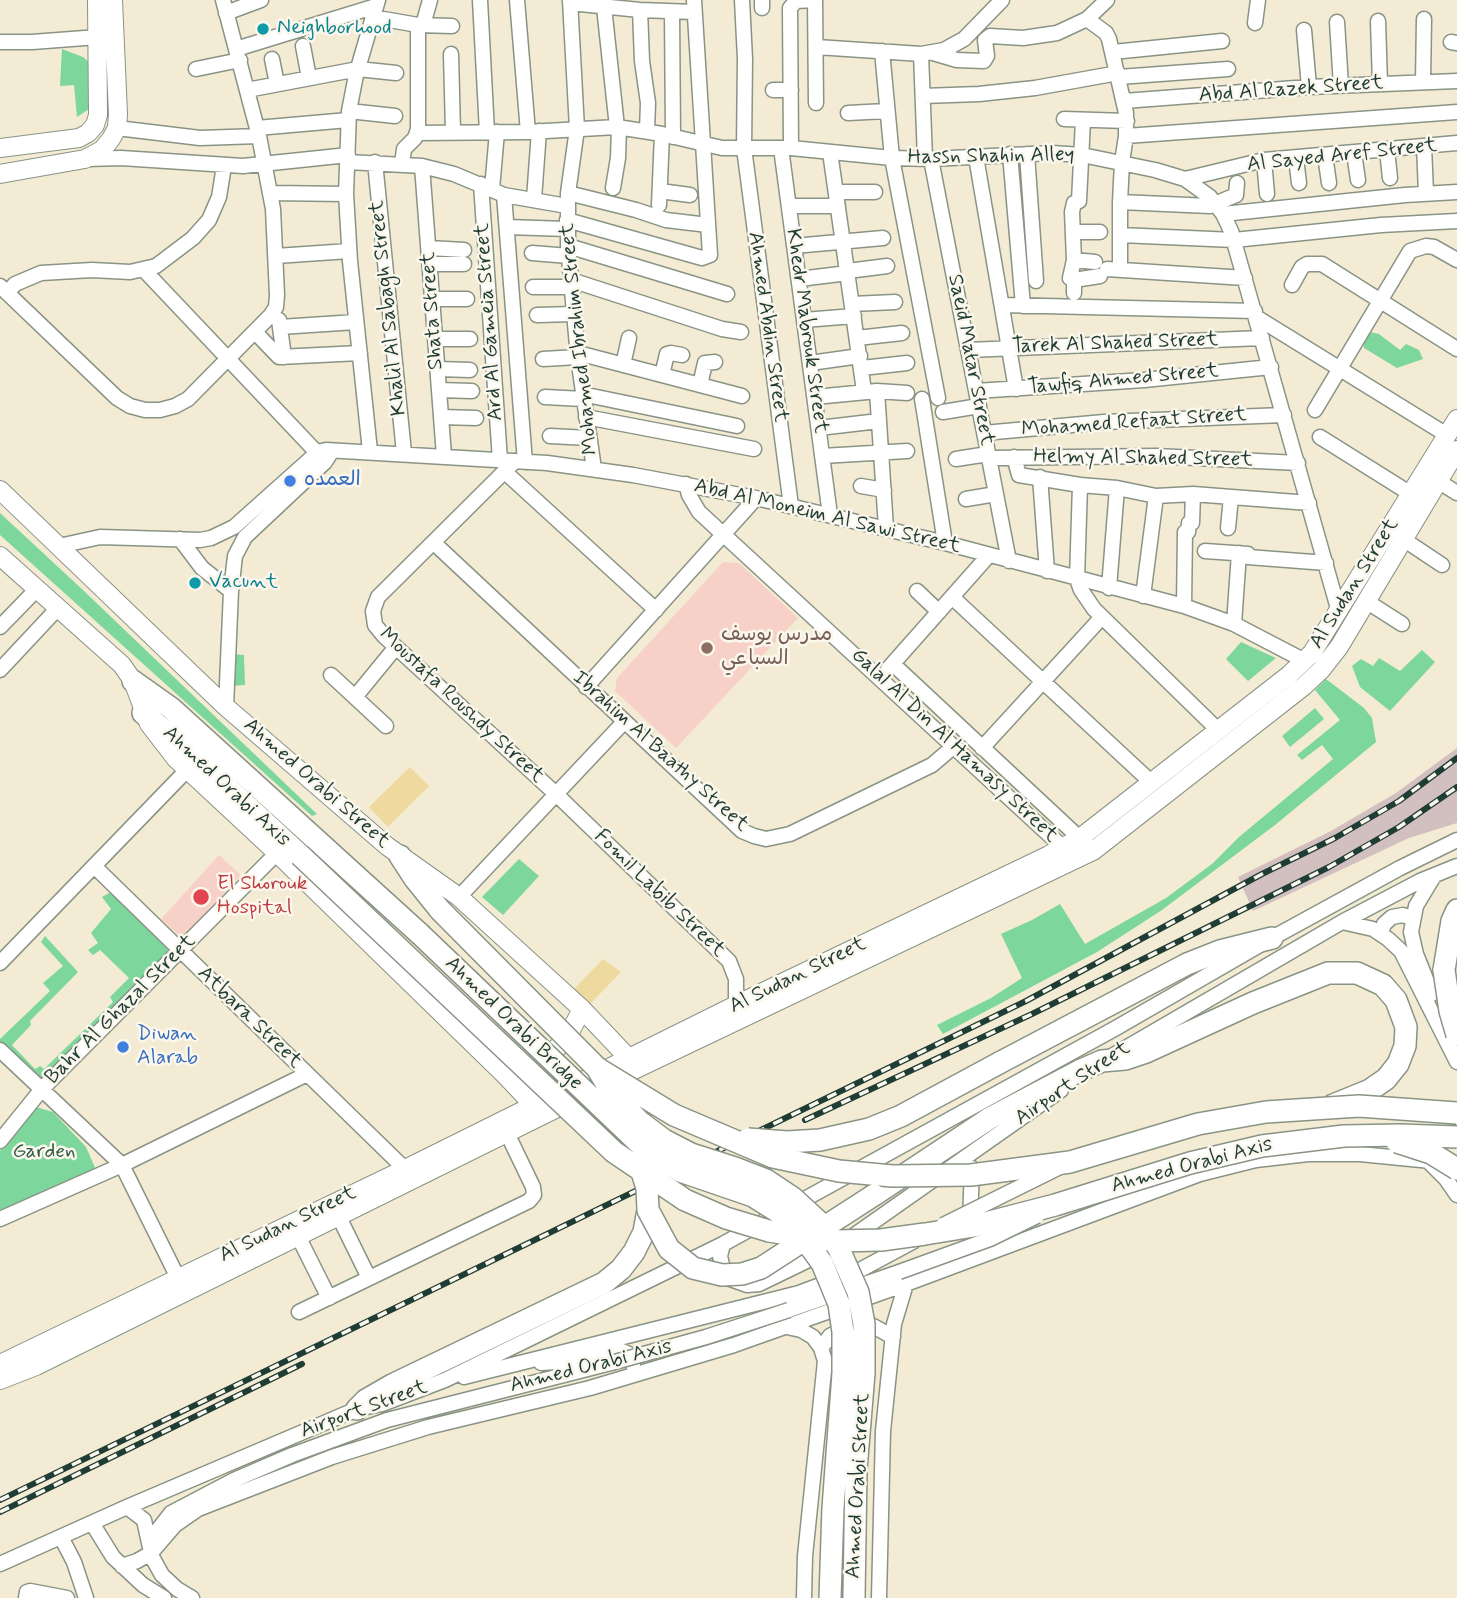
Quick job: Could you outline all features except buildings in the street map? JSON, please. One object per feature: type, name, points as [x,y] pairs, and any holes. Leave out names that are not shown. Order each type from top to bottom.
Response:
[{"type":"highway","name":"Ahmed Orabi Bridge","points":[[133,681],[165,703],[393,910],[623,1130],[667,1164],[693,1176],[727,1185],[753,1196],[777,1211],[797,1229],[822,1262],[839,1304],[844,1332],[843,1374]]},
{"type":"highway","name":"Ahmed Orabi Axis","points":[[143,713],[175,739],[300,855],[614,1153],[666,1189],[706,1210],[748,1225],[813,1239],[858,1241],[903,1237],[974,1226],[1055,1205],[1238,1150],[1289,1141],[1371,1135],[1457,1137]]},
{"type":"highway","name":"Ahmed Orabi Bridge","points":[[400,856],[440,910],[597,1068],[607,1085],[629,1111],[664,1140],[691,1154],[766,1181],[793,1198],[818,1221],[846,1261],[858,1292],[864,1324],[864,1373]]},
{"type":"highway","points":[[352,927],[383,911],[393,910]]},
{"type":"highway","points":[[1457,910],[1452,921],[1444,970],[1450,1011],[1457,1035]]},
{"type":"highway","points":[[716,1134],[760,1141],[803,1142],[836,1138],[869,1129],[916,1108],[1187,964],[1228,948],[1272,938]]},
{"type":"highway","points":[[648,1210],[663,1241],[684,1262],[702,1272],[732,1276],[761,1268],[990,1118],[1045,1088],[1102,1061],[1125,1059],[1146,1052],[1253,1003],[1328,973],[1357,973],[1383,985],[1396,1000],[1406,1027],[1405,1046],[1398,1064],[1386,1079],[1360,1095],[1328,1107]]},
{"type":"highway","name":"Ahmed Orabi Axis","points":[[597,1068],[674,1115],[759,1152],[788,1161],[866,1174],[918,1177],[971,1175],[1070,1161],[1235,1116],[1328,1107],[1390,1107],[1457,1113]]},
{"type":"highway","points":[[357,1409],[366,1400],[392,1385],[593,1289],[621,1269],[644,1232],[648,1210],[644,1178],[623,1130]]},
{"type":"highway","points":[[1371,1135],[1431,1153],[1457,1167]]},
{"type":"highway","name":"Ahmed Orabi Street","points":[[854,1598],[856,1470],[864,1373]]},
{"type":"highway","name":"Ahmed Orabi Street","points":[[830,1598],[833,1508],[843,1374]]},
{"type":"main road","points":[[0,148],[79,138],[89,133],[95,125],[98,115],[97,0]]},
{"type":"main road","points":[[0,174],[85,159],[102,150],[117,128],[119,98],[113,0]]},
{"type":"main road","points":[[98,99],[119,98]]},
{"type":"main road","points":[[26,145],[30,168]]},
{"type":"main road","name":"Al Sudan Street","points":[[0,1364],[405,1169],[538,1110],[1087,845],[1240,725],[1321,670],[1339,647],[1438,481],[1457,419]]},
{"type":"main road","name":"Al Sudan Street","points":[[1087,845],[1152,783],[1218,730],[1240,725],[1305,661],[1339,612],[1411,494],[1452,442]]},
{"type":"main road","name":"Ahmed Orabi Street","points":[[0,490],[226,707],[400,856],[459,897],[582,1009],[634,1063]]},
{"type":"main road","points":[[0,556],[115,657],[133,681],[143,713],[158,736],[187,770],[277,853],[538,1110]]},
{"type":"main road","name":"Al Sudan Street","points":[[634,1063],[736,1006],[1070,854]]},
{"type":"main road","points":[[505,1075],[534,1065],[547,1057],[568,1036],[582,1009]]},
{"type":"main road","name":"Al Sudan Street","points":[[0,1380],[36,1366],[507,1133],[538,1110]]},
{"type":"street","points":[[261,0],[225,6],[271,193],[276,307],[284,357]]},
{"type":"street","points":[[402,164],[404,149],[418,133],[421,25],[430,0]]},
{"type":"street","points":[[480,0],[492,132],[492,189],[507,227],[511,464],[656,610]]},
{"type":"street","points":[[517,0],[533,131],[534,199]]},
{"type":"street","name":"Ahmed Abdin Street","points":[[742,0],[745,59],[744,148],[791,506]]},
{"type":"street","points":[[815,0],[816,103]]},
{"type":"street","name":"Khedr Mabrouk Street","points":[[815,0],[796,1],[790,8],[791,90],[786,148],[789,206],[830,515]]},
{"type":"street","points":[[927,53],[954,46],[964,39],[1002,0]]},
{"type":"street","points":[[817,47],[927,53],[949,59],[981,62],[987,56],[985,40],[990,36],[1040,37],[1073,28],[1107,0]]},
{"type":"street","points":[[1255,23],[1258,0]]},
{"type":"street","points":[[85,159],[121,158],[224,166],[348,158],[422,166],[492,189],[534,199],[702,258],[708,257],[710,251],[694,6],[672,12],[604,7],[570,1]]},
{"type":"street","name":"Mohamed Ibrahim Street","points":[[570,1],[577,129],[567,212],[568,251],[578,355],[594,469]]},
{"type":"street","points":[[604,7],[618,127],[618,158],[613,188]]},
{"type":"street","points":[[370,451],[349,251],[346,194],[348,116],[375,8]]},
{"type":"street","points":[[196,69],[375,8],[421,25],[452,26]]},
{"type":"street","points":[[639,10],[648,103],[661,134]]},
{"type":"street","points":[[672,12],[661,134],[659,198],[690,195]]},
{"type":"street","points":[[1087,19],[1106,33],[1127,121],[1122,162],[1120,235],[1106,269],[1074,286],[1070,278],[1074,260],[1074,204],[1079,201],[1095,204]]},
{"type":"street","points":[[1423,82],[1424,19]]},
{"type":"street","points":[[1378,21],[1380,84]]},
{"type":"street","points":[[1336,22],[1341,86]]},
{"type":"street","points":[[1304,30],[1309,87]]},
{"type":"street","points":[[0,41],[32,42],[98,37]]},
{"type":"street","points":[[1112,52],[1222,41]]},
{"type":"street","points":[[303,46],[309,78]]},
{"type":"street","points":[[882,51],[892,158]]},
{"type":"street","name":"Saeid Matar Street","points":[[927,53],[922,96],[928,159],[1009,561]]},
{"type":"street","points":[[452,54],[453,132]]},
{"type":"street","points":[[272,60],[277,84]]},
{"type":"street","points":[[247,90],[358,69],[396,73]]},
{"type":"street","points":[[922,96],[1026,89],[1118,75],[1228,69]]},
{"type":"street","points":[[1279,73],[1282,89]]},
{"type":"street","name":"Abd Al Razek Street","points":[[1124,101],[1309,87],[1457,80]]},
{"type":"street","points":[[773,90],[791,90]]},
{"type":"street","points":[[848,113],[886,111]]},
{"type":"street","points":[[1126,136],[1457,112]]},
{"type":"street","points":[[117,128],[200,138],[258,132],[348,116],[395,116]]},
{"type":"street","points":[[1064,119],[1127,121]]},
{"type":"street","points":[[1079,201],[1083,120]]},
{"type":"street","name":"Hassn Shahin Alley","points":[[418,133],[618,127],[702,144],[786,148],[892,158],[928,159],[1010,154],[1082,155],[1122,162],[1185,179],[1202,190],[1220,209],[1234,240],[1339,612]]},
{"type":"street","name":"Al Sayed Aref Street","points":[[1185,179],[1264,160],[1457,144]]},
{"type":"street","points":[[1424,146],[1426,193]]},
{"type":"street","points":[[1387,150],[1390,178]]},
{"type":"street","points":[[831,152],[861,362],[879,421],[886,528]]},
{"type":"street","points":[[1354,153],[1359,180]]},
{"type":"street","points":[[1010,154],[1023,306]]},
{"type":"street","points":[[1027,154],[1036,281]]},
{"type":"street","points":[[1325,155],[1329,183]]},
{"type":"street","points":[[976,157],[1016,389]]},
{"type":"street","name":"Tawfiq Ahmed Street","points":[[892,158],[941,405],[1016,389],[1270,367]]},
{"type":"street","points":[[1296,158],[1299,184]]},
{"type":"street","points":[[1264,160],[1267,194]]},
{"type":"street","name":"Khalil Al Sabagh Street","points":[[375,162],[404,453]]},
{"type":"street","points":[[224,166],[215,209],[201,229],[167,259],[144,270],[130,272],[92,270],[41,273],[4,290],[117,398],[130,406],[145,410],[160,410],[188,399],[256,333],[276,307]]},
{"type":"street","name":"Shata Street","points":[[422,166],[444,456]]},
{"type":"street","points":[[1220,209],[1236,195],[1237,183]]},
{"type":"street","name":"Ard Al Gameia Street","points":[[492,189],[511,464]]},
{"type":"street","points":[[789,206],[875,192]]},
{"type":"street","points":[[1120,202],[1220,209],[1457,192]]},
{"type":"street","points":[[271,193],[346,194]]},
{"type":"street","points":[[507,227],[567,212],[636,210],[673,221],[708,225]]},
{"type":"street","points":[[1120,235],[1234,240],[1381,225],[1457,221]]},
{"type":"street","points":[[1073,232],[1100,232]]},
{"type":"street","points":[[794,246],[883,238]]},
{"type":"street","points":[[1315,410],[1405,257],[1418,247],[1434,247],[1457,260]]},
{"type":"street","points":[[429,248],[464,257],[430,264]]},
{"type":"street","points":[[275,256],[349,251]]},
{"type":"street","points":[[532,253],[568,251],[727,294]]},
{"type":"street","points":[[1074,260],[1106,269],[1245,278]]},
{"type":"street","points":[[1292,285],[1302,267],[1317,262],[1457,349]]},
{"type":"street","points":[[799,279],[887,266]]},
{"type":"street","points":[[144,270],[325,455]]},
{"type":"street","points":[[533,286],[571,283],[722,329],[741,332]]},
{"type":"street","points":[[433,299],[467,299]]},
{"type":"street","points":[[804,320],[895,302]]},
{"type":"street","points":[[1002,305],[1255,314],[1452,442]]},
{"type":"street","points":[[537,315],[574,314]]},
{"type":"street","points":[[280,327],[356,323]]},
{"type":"street","points":[[256,333],[275,354],[284,357],[360,353]]},
{"type":"street","points":[[857,338],[902,333]]},
{"type":"street","points":[[623,365],[629,338]]},
{"type":"street","name":"Tarek Al Shahed Street","points":[[968,350],[1262,338]]},
{"type":"street","points":[[436,340],[470,339]]},
{"type":"street","points":[[662,375],[667,354],[682,355]]},
{"type":"street","points":[[543,359],[578,355],[742,396]]},
{"type":"street","points":[[700,385],[705,363],[715,362]]},
{"type":"street","points":[[810,363],[906,363]]},
{"type":"street","points":[[438,369],[470,370]]},
{"type":"street","points":[[439,390],[472,391]]},
{"type":"street","points":[[815,397],[871,391],[907,393]]},
{"type":"street","points":[[545,397],[583,396],[737,426]]},
{"type":"street","points":[[922,399],[944,543]]},
{"type":"street","name":"Mohamed Refaat Street","points":[[984,433],[1140,419],[1284,415]]},
{"type":"street","points":[[441,417],[476,418]]},
{"type":"street","points":[[586,417],[754,449]]},
{"type":"street","points":[[819,428],[879,421]]},
{"type":"street","points":[[550,436],[589,438]]},
{"type":"street","points":[[1320,438],[1411,494]]},
{"type":"street","name":"Abd Al Moneim Al Sawi Street","points":[[325,455],[370,451],[594,469],[756,498],[886,528],[1184,606],[1234,624],[1305,661]]},
{"type":"street","points":[[822,456],[907,451]]},
{"type":"street","points":[[59,546],[100,537],[200,540],[223,534],[325,455]]},
{"type":"street","points":[[226,707],[235,556],[245,537],[325,455]]},
{"type":"street","name":"Helmy Al Shahed Street","points":[[956,459],[988,456],[1156,456],[1298,463]]},
{"type":"street","points":[[1014,457],[1019,475],[1156,496],[1193,494],[1310,507]]},
{"type":"street","name":"Moustafa Roushdy Street","points":[[511,464],[374,604],[373,618],[375,625],[396,648],[557,796]]},
{"type":"street","points":[[1041,477],[1047,571]]},
{"type":"street","points":[[1438,481],[1457,493]]},
{"type":"street","name":"Galal Al Din Al Hamasy Street","points":[[686,484],[699,512],[1070,854]]},
{"type":"street","points":[[1080,485],[1077,579],[1087,600],[1218,730]]},
{"type":"street","points":[[861,486],[884,490]]},
{"type":"street","points":[[1109,588],[1116,488]]},
{"type":"street","points":[[966,499],[996,494]]},
{"type":"street","points":[[1184,606],[1185,532],[1188,532],[1189,523],[1192,523],[1193,494]]},
{"type":"street","points":[[1143,596],[1156,496]]},
{"type":"street","points":[[586,687],[756,498]]},
{"type":"street","points":[[1228,528],[1231,498]]},
{"type":"street","points":[[180,539],[202,568],[231,591]]},
{"type":"street","points":[[1403,539],[1442,565]]},
{"type":"street","name":"Ibrahim Al Baathy Street","points":[[434,544],[742,831],[766,839],[790,834],[932,765],[953,747]]},
{"type":"street","points":[[1205,551],[1326,563]]},
{"type":"street","points":[[1234,624],[1239,553]]},
{"type":"street","points":[[881,678],[989,555]]},
{"type":"street","points":[[0,627],[37,589]]},
{"type":"street","points":[[917,591],[939,612]]},
{"type":"street","points":[[952,597],[1152,783]]},
{"type":"street","points":[[1366,601],[1402,624]]},
{"type":"street","points":[[0,670],[58,608]]},
{"type":"street","points":[[982,748],[1102,617]]},
{"type":"street","points":[[355,697],[396,648]]},
{"type":"street","name":"Galal Al Din Al Hamasy Street","points":[[893,664],[1087,845]]},
{"type":"street","points":[[331,675],[386,726]]},
{"type":"street","points":[[459,897],[624,722]]},
{"type":"street","points":[[0,963],[187,770]]},
{"type":"street","points":[[1003,792],[1016,780]]},
{"type":"street","name":"Fomil Labib Street","points":[[557,796],[729,961],[736,979],[736,1006]]},
{"type":"street","name":"Airport Street","points":[[0,1564],[357,1409],[382,1404],[444,1380],[723,1244],[1272,938],[1457,840]]},
{"type":"street","name":"Bahr Al Ghazal Street","points":[[0,1141],[42,1089],[277,853]]},
{"type":"street","name":"Atbara Street","points":[[94,866],[405,1169]]},
{"type":"street","name":"Airport Street","points":[[723,1244],[720,1256],[726,1274],[741,1284],[759,1283],[811,1260],[856,1234],[1102,1061],[1342,922],[1457,866]]},
{"type":"street","points":[[1434,875],[1416,906],[1412,939],[1430,989],[1446,1017],[1457,1023]]},
{"type":"street","points":[[1381,933],[1384,923],[1392,917],[1403,915],[1413,919]]},
{"type":"street","points":[[1342,922],[1363,925],[1381,933],[1401,951],[1457,1062]]},
{"type":"street","points":[[0,1050],[122,1165],[178,1278]]},
{"type":"street","points":[[0,1219],[122,1165],[307,1074]]},
{"type":"street","points":[[299,1312],[532,1199],[533,1187],[507,1133]]},
{"type":"street","points":[[969,1261],[972,1152]]},
{"type":"street","points":[[122,1566],[151,1553],[175,1525],[190,1514],[321,1461],[428,1427],[686,1361],[969,1261],[1127,1200],[1230,1166],[1282,1157],[1334,1153],[1427,1160],[1457,1167]]},
{"type":"street","points":[[1427,1160],[1457,1195]]},
{"type":"street","name":"Ahmed Orabi Axis","points":[[444,1380],[799,1293],[860,1270],[1070,1161]]},
{"type":"street","name":"Ahmed Orabi Axis","points":[[151,1553],[157,1531],[170,1513],[233,1480],[292,1455],[411,1413],[706,1337],[990,1239],[1055,1205]]},
{"type":"street","points":[[339,1217],[369,1278]]},
{"type":"street","points":[[298,1237],[329,1298]]},
{"type":"street","points":[[878,1598],[883,1431],[892,1337],[906,1284]]},
{"type":"street","points":[[821,1348],[830,1336],[850,1325],[873,1326],[892,1337]]},
{"type":"street","points":[[782,1328],[801,1330],[813,1338],[821,1348],[825,1367],[805,1556],[804,1598]]},
{"type":"street","points":[[525,1362],[563,1363],[622,1351],[629,1354],[633,1361],[632,1369],[626,1378]]},
{"type":"street","points":[[128,1507],[144,1520],[157,1567],[169,1582],[192,1598]]},
{"type":"street","points":[[92,1523],[105,1547],[122,1566],[159,1596]]},
{"type":"street","points":[[61,1537],[74,1562],[86,1598]]},
{"type":"street","points":[[26,1597],[30,1591],[67,1598]]},
{"type":"shaded area","name":"مدرس يوسف السباعي","points":[[723,562],[739,563],[798,618],[676,748],[615,691],[617,678]]},
{"type":"shaded area","points":[[1457,748],[1457,823],[1409,838],[1253,911],[1238,877],[1331,831],[1396,793]]},
{"type":"shaded area","name":"El Shorouk Hospital","points":[[219,855],[241,875],[182,938],[161,919]]},
{"type":"green space","points":[[62,49],[83,57],[96,68],[95,105],[77,117],[74,85],[60,86]]},
{"type":"green space","points":[[1370,332],[1379,334],[1400,350],[1406,344],[1419,350],[1423,359],[1397,368],[1364,348],[1363,338]]},
{"type":"green space","points":[[0,513],[317,814],[312,816],[0,535]]},
{"type":"green space","points":[[1241,642],[1276,658],[1248,681],[1226,659]]},
{"type":"green space","points":[[1422,650],[1435,662],[1390,711],[1360,687],[1352,666],[1361,659],[1373,666],[1379,658],[1400,671]]},
{"type":"green space","points":[[232,654],[244,655],[245,685],[231,686]]},
{"type":"green space","points":[[1326,679],[1364,708],[1372,718],[1376,742],[1275,825],[1162,910],[1097,952],[943,1034],[937,1025],[991,998],[1022,978],[1001,934],[1060,904],[1085,944],[1166,898],[1212,864],[1239,837],[1333,759],[1322,745],[1302,760],[1297,755],[1340,720],[1315,690]]},
{"type":"green space","points":[[1315,708],[1324,719],[1290,747],[1282,736]]},
{"type":"green space","points":[[519,859],[539,876],[503,915],[482,897]]},
{"type":"green space","points":[[113,891],[174,949],[42,1084],[0,1045],[0,1039],[50,991],[43,983],[63,966],[41,942],[45,936],[78,972],[30,1021],[31,1025],[12,1045],[35,1069],[40,1066],[44,1069],[113,1002],[110,997],[129,978],[100,950],[93,955],[88,950],[98,943],[91,933],[111,909],[102,897]]},
{"type":"green space","name":"Garden","points":[[36,1107],[53,1112],[86,1147],[96,1170],[0,1211],[0,1151]]},
{"type":"sand","points":[[410,767],[429,786],[388,827],[369,807]]},
{"type":"sand","points":[[603,959],[621,972],[590,1004],[574,989]]},
{"type":"railway","points":[[0,1500],[1026,1001],[1262,874],[1335,838],[1399,801],[1457,758]]},
{"type":"railway","points":[[805,1120],[1032,1014],[1329,867],[1399,827],[1457,787]]},
{"type":"railway","points":[[0,1512],[302,1364]]},
{"type":"place","name":"Neighborhood","points":[[263,29]]},
{"type":"place","name":"العمده","points":[[290,481]]},
{"type":"place","name":"Vacunt","points":[[195,583]]},
{"type":"place","name":"مدرس يوسف السباعي","points":[[707,648]]},
{"type":"place","name":"El Shorouk Hospital","points":[[201,897]]},
{"type":"place","name":"Diwan Alarab","points":[[123,1047]]}]
